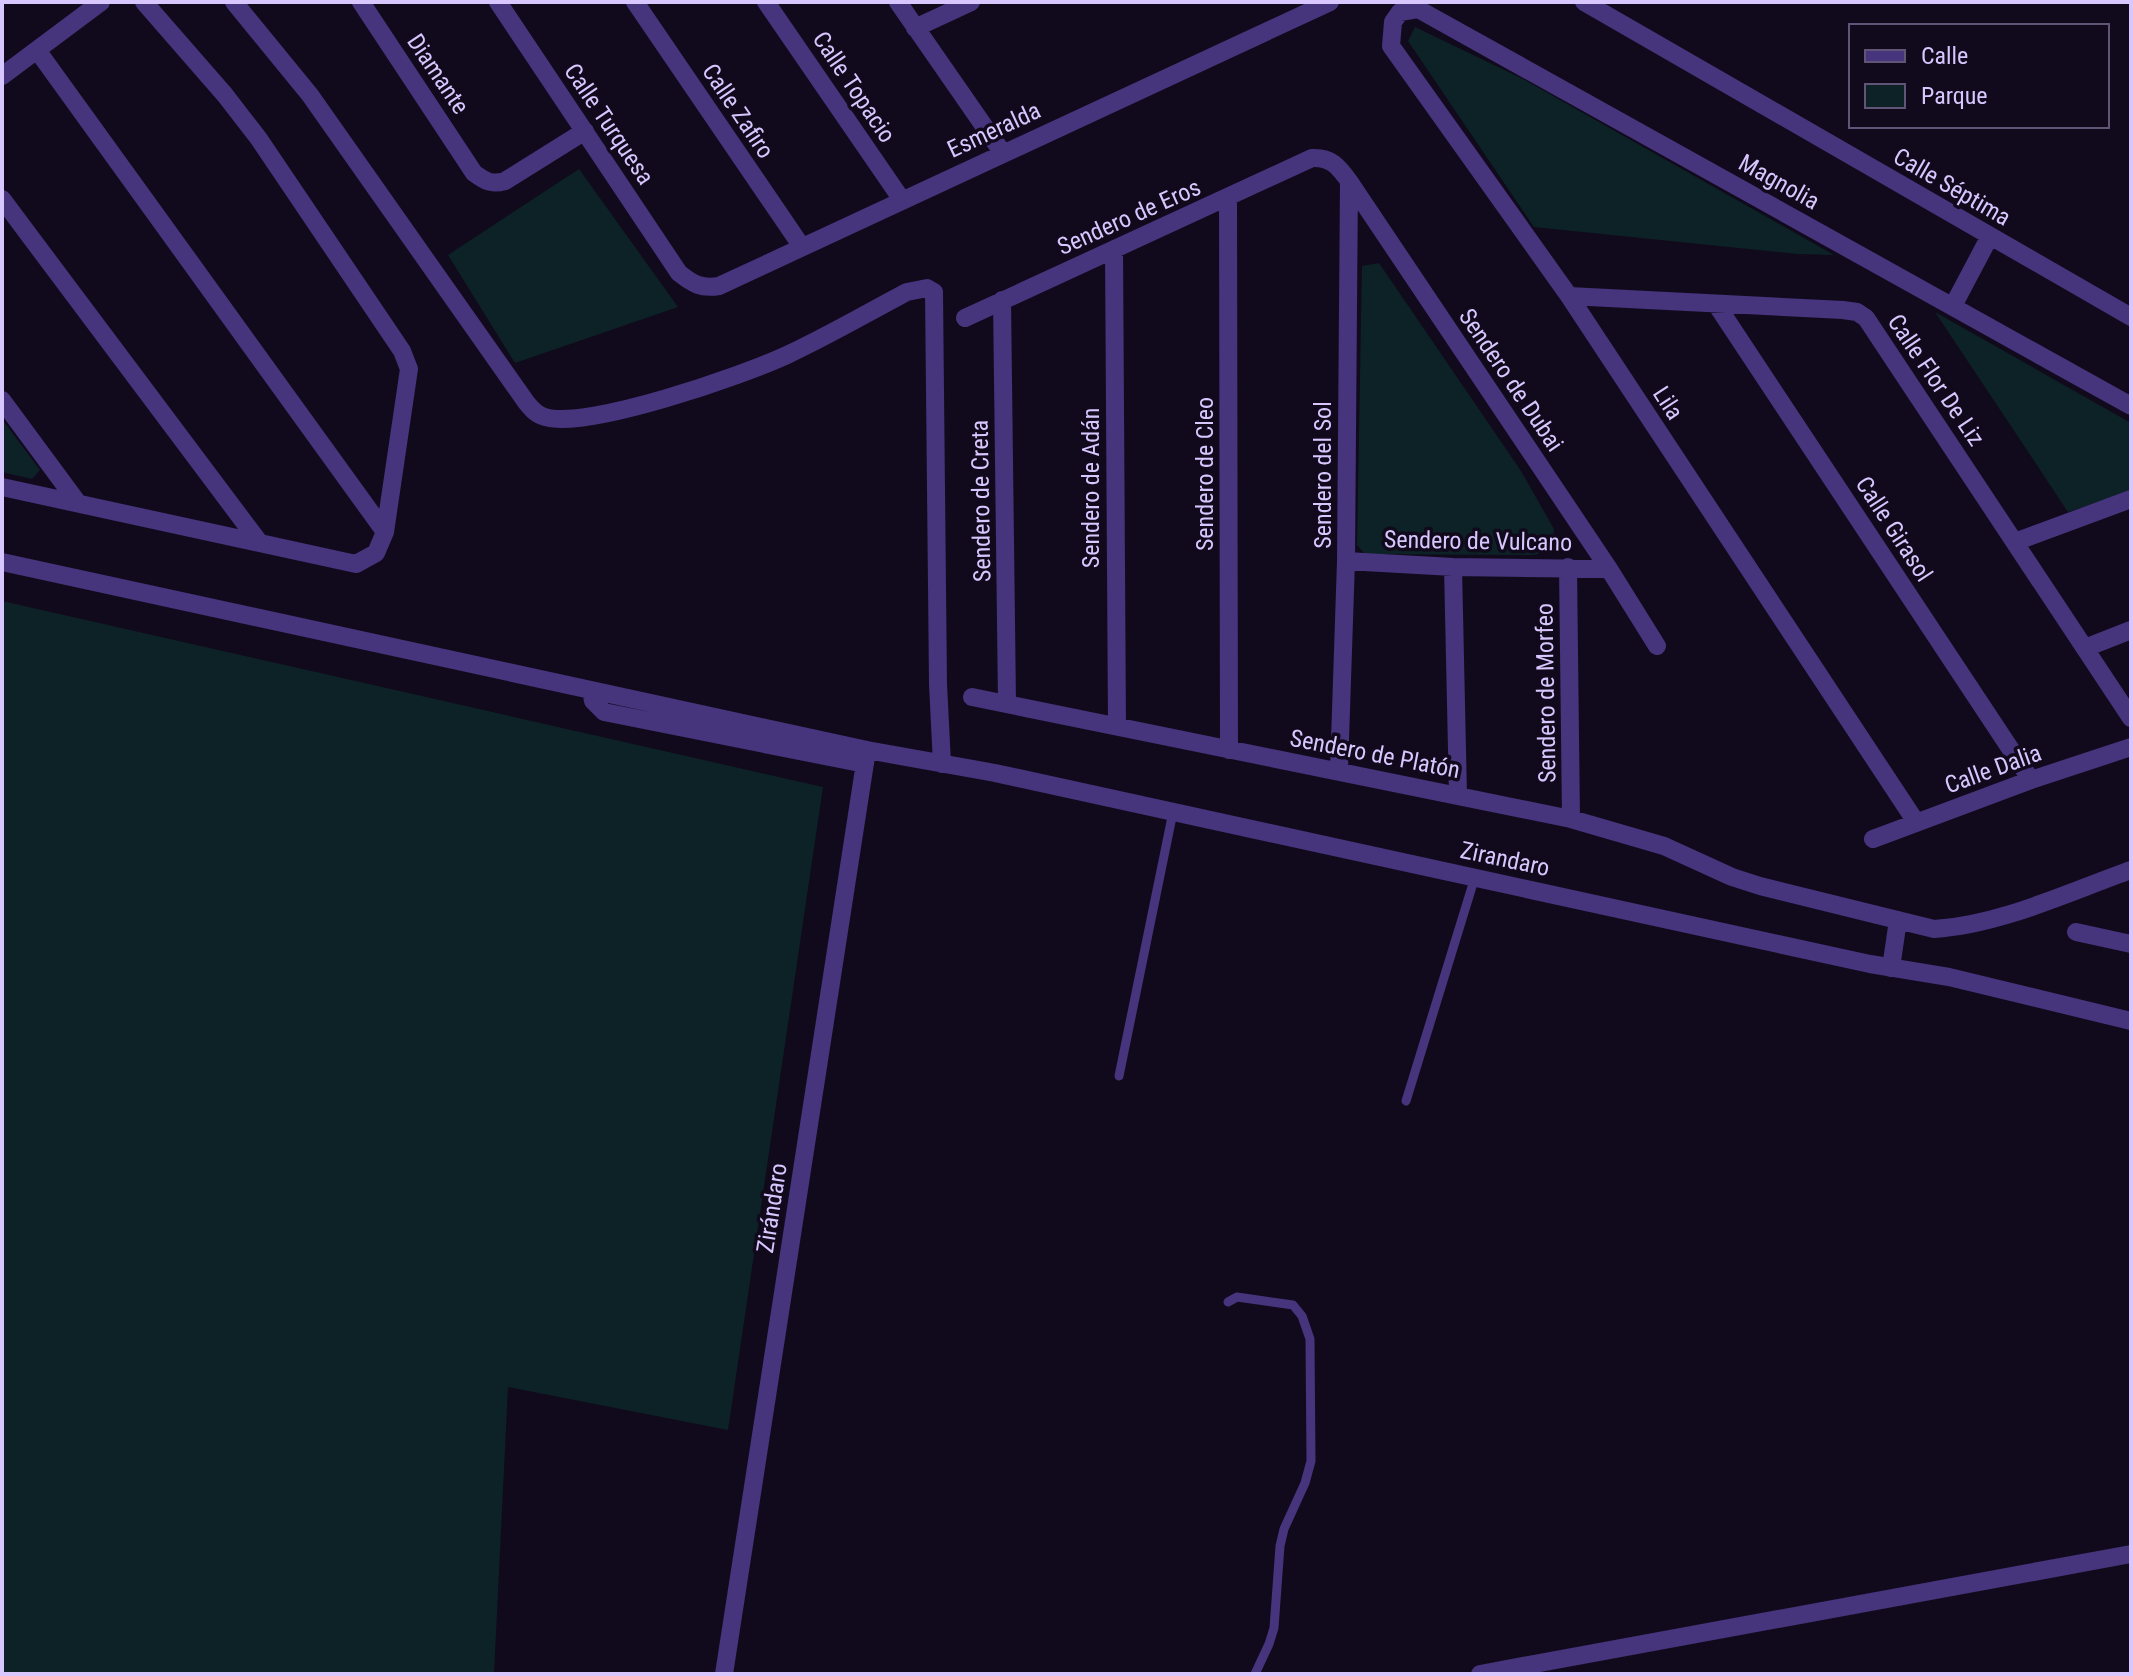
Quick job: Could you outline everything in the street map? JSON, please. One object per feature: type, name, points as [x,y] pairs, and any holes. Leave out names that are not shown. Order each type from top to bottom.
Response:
[{"type":"street","points":[[2,76],[101,2]]},
{"type":"street","points":[[2,487],[356,564],[376,553],[385,532],[409,369],[402,351],[259,139],[144,2]]},
{"type":"street","points":[[234,2],[310,95],[526,402],[543,417],[590,416],[643,405],[774,361],[907,292],[927,288],[934,292],[938,684],[942,764]]},
{"type":"street","name":"Diamante","points":[[361,2],[474,173],[486,181],[495,184],[505,181],[585,131]]},
{"type":"street","name":"Calle Turquesa","points":[[498,2],[679,273]]},
{"type":"street","name":"Calle Zafiro","points":[[635,2],[802,247]]},
{"type":"street","name":"Calle Topacio","points":[[766,2],[902,200]]},
{"type":"street","points":[[898,2],[1002,152]]},
{"type":"street","points":[[915,28],[971,2]]},
{"type":"street","name":"Esmeralda","points":[[679,273],[695,286],[719,286],[1330,2]]},
{"type":"street","name":"Calle Séptima","points":[[1584,2],[2131,317]]},
{"type":"street","name":"Magnolia","points":[[1400,12],[1418,9],[2131,406]]},
{"type":"street","name":"Lila","points":[[1400,12],[1393,22],[1391,46],[1569,296],[1916,822]]},
{"type":"street","points":[[37,50],[385,532]]},
{"type":"street","name":"Sendero de Dubai","points":[[1312,158],[1324,157],[1332,161],[1349,181],[1609,569],[1657,646]]},
{"type":"street","name":"Sendero de Eros","points":[[965,318],[1312,158]]},
{"type":"street","name":"Sendero del Sol","points":[[1339,770],[1346,561],[1349,181]]},
{"type":"street","points":[[2,199],[259,542]]},
{"type":"street","name":"Sendero de Cleo","points":[[1228,199],[1229,750]]},
{"type":"street","points":[[1953,306],[1990,236]]},
{"type":"street","name":"Sendero de Adán","points":[[1114,249],[1117,726]]},
{"type":"street","name":"Calle Flor De Liz","points":[[1569,296],[1843,310],[1857,312],[1866,318],[2131,718]]},
{"type":"street","name":"Sendero de Creta","points":[[1002,300],[1007,702]]},
{"type":"street","name":"Calle Girasol","points":[[1716,304],[2031,780]]},
{"type":"street","points":[[2,400],[78,503]]},
{"type":"street","points":[[2015,542],[2131,499]]},
{"type":"street","name":"Sendero de Vulcano","points":[[1346,561],[1453,567],[1609,569]]},
{"type":"street","name":"Zirandaro","points":[[2,562],[591,690],[593,701],[604,712],[866,757],[942,764],[995,773],[1891,968],[1938,974],[2131,1021]]},
{"type":"street","points":[[1453,567],[1458,795]]},
{"type":"street","name":"Sendero de Morfeo","points":[[1568,567],[1571,819]]},
{"type":"street","points":[[2085,648],[2131,630]]},
{"type":"street","name":"Sendero de Platón","points":[[972,697],[1571,819],[1664,846],[1732,877],[1760,886],[1934,929],[1962,927],[2131,870]]},
{"type":"street","name":"Calle Dalia","points":[[1873,839],[2031,780],[2131,747]]},
{"type":"street","name":"Zirándaro","points":[[724,1674],[866,757]]},
{"type":"street","points":[[1891,968],[1898,920]]},
{"type":"street","points":[[2076,932],[2131,944]]},
{"type":"street","points":[[1480,1674],[2131,1554]]},
{"type":"lane","points":[[1119,1076],[1173,812]]},
{"type":"lane","points":[[1406,1101],[1475,877]]},
{"type":"lane","points":[[1228,1302],[1237,1297],[1293,1305],[1302,1316],[1310,1339],[1309,1472],[1284,1529],[1274,1628],[1255,1674]]},
{"type":"green space","points":[[1415,27],[1523,79],[1834,255],[1797,254],[1534,227],[1408,41]]},
{"type":"green space","points":[[579,169],[678,307],[515,363],[448,255]]},
{"type":"green space","points":[[1379,263],[1521,471],[1554,529],[1552,550],[1534,555],[1365,554],[1357,545],[1362,266]]},
{"type":"green space","points":[[1935,312],[2131,423],[2131,491],[2068,512]]},
{"type":"green space","points":[[2,419],[40,470],[32,479],[2,472]]},
{"type":"green space","points":[[2,601],[823,787],[728,1430],[508,1387],[494,1674],[2,1674]]}]
